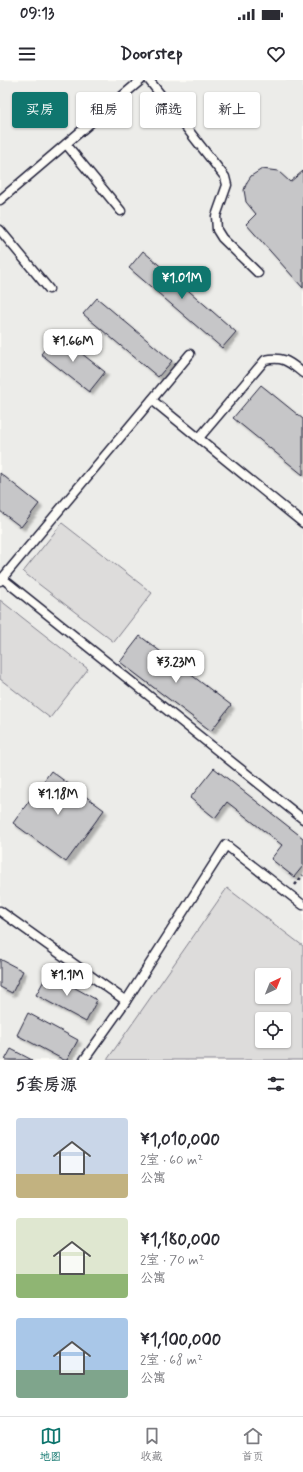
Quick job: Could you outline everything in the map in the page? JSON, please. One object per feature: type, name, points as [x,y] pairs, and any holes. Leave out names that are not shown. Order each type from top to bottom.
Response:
[{"type":"lane","points":[[0,200],[141,80]]},
{"type":"lane","points":[[149,80],[225,177],[227,185],[216,216],[217,230],[222,238],[258,273]]},
{"type":"lane","points":[[66,144],[121,211]]},
{"type":"lane","points":[[0,230],[49,289]]},
{"type":"lane","points":[[190,354],[1,580],[303,819]]},
{"type":"lane","points":[[199,438],[265,360],[277,357],[288,361],[303,373]]},
{"type":"lane","points":[[152,400],[303,523]]},
{"type":"lane","points":[[84,1060],[126,1001],[226,845],[303,905]]},
{"type":"lane","points":[[0,911],[126,1001]]},
{"type":"shaded area","points":[[0,80],[303,80],[303,1060],[0,1060]]},
{"type":"shaded area","points":[[62,523],[152,593],[114,642],[23,572]]},
{"type":"shaded area","points":[[0,600],[88,669],[50,718],[0,679]]},
{"type":"shaded area","points":[[227,888],[303,946],[303,1060],[107,1060]]},
{"type":"building","points":[[262,169],[278,171],[290,182],[303,171],[303,288],[246,224],[256,214],[246,202],[244,190],[251,176]]},
{"type":"building","points":[[143,251],[236,332],[222,348],[129,268]]},
{"type":"building","points":[[97,298],[172,361],[158,377],[83,314]]},
{"type":"building","points":[[57,334],[105,372],[89,392],[41,354]]},
{"type":"building","points":[[261,385],[303,419],[303,475],[233,418]]},
{"type":"building","points":[[0,473],[39,504],[21,527],[0,511]]},
{"type":"building","points":[[140,636],[231,705],[211,731],[120,662]]},
{"type":"building","points":[[214,768],[303,838],[303,866],[294,877],[271,859],[282,845],[227,802],[215,818],[190,798]]},
{"type":"building","points":[[51,771],[104,810],[66,862],[13,823]]},
{"type":"building","points":[[0,959],[23,971],[12,993],[0,987]]},
{"type":"building","points":[[48,973],[97,1000],[86,1022],[36,995]]},
{"type":"building","points":[[28,1013],[78,1040],[67,1060],[64,1060],[17,1035]]},
{"type":"building","points":[[11,1049],[32,1060],[5,1060]]}]
